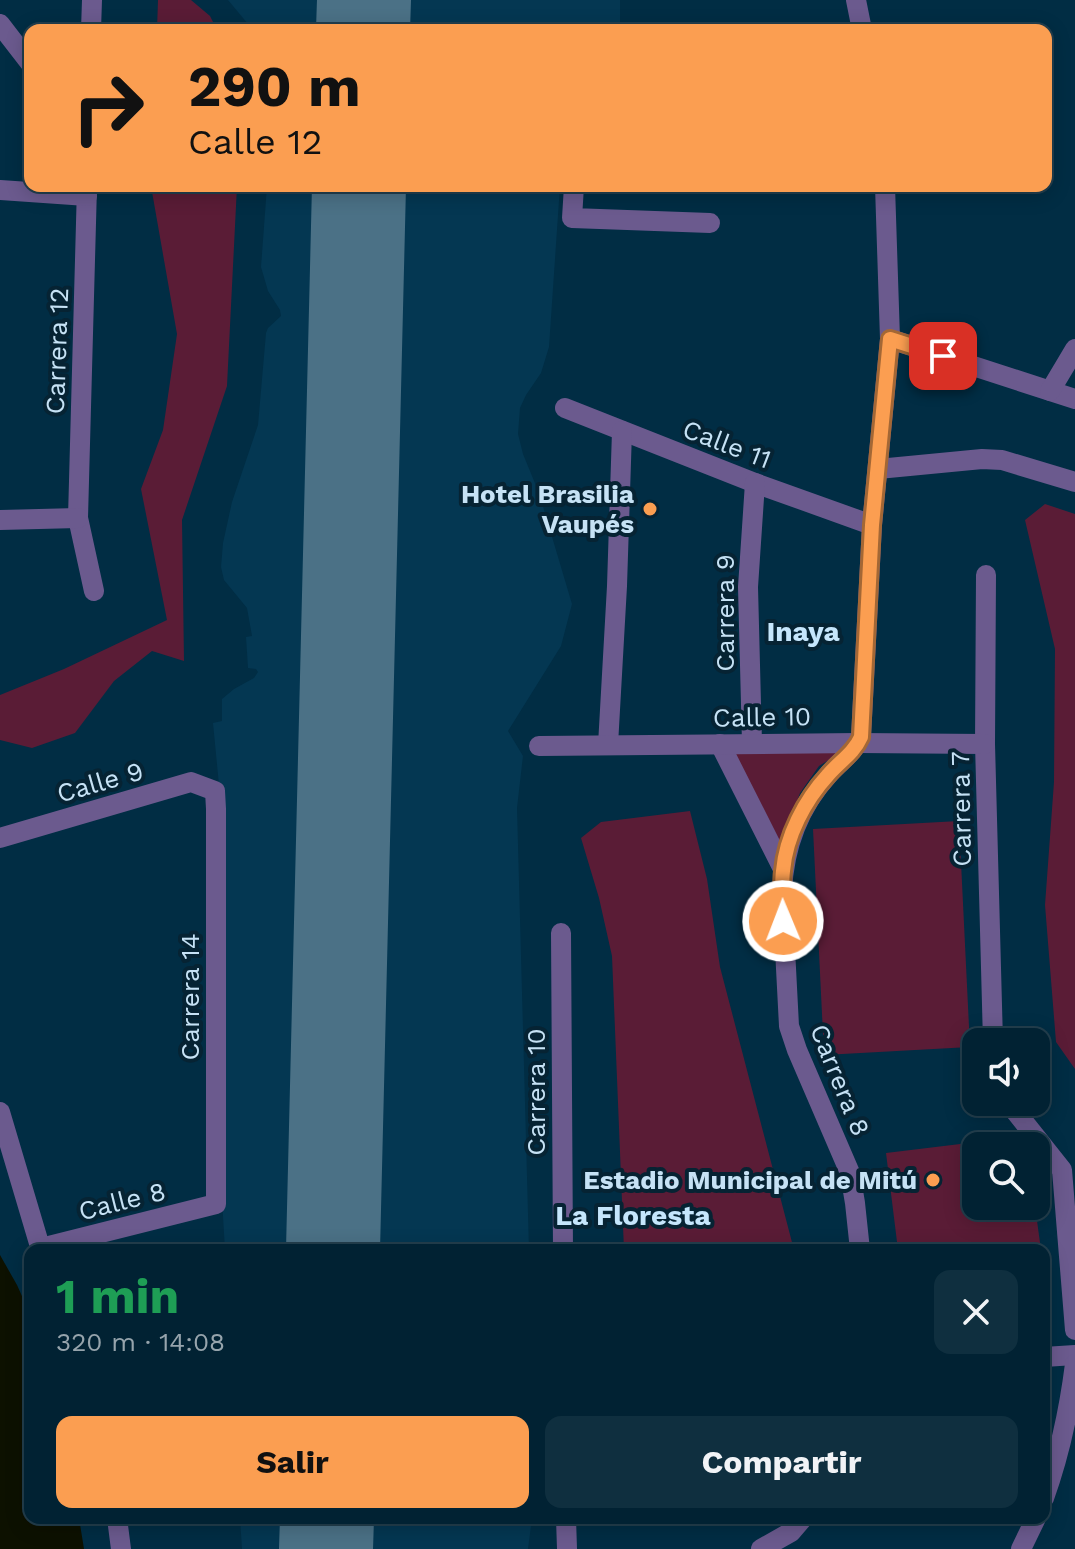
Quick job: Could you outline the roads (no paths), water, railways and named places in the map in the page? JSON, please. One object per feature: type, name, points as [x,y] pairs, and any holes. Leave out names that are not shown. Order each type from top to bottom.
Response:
[{"type":"street","points":[[91,24],[92,0]]},
{"type":"street","points":[[856,0],[861,24]]},
{"type":"street","points":[[0,24],[24,55]]},
{"type":"street","points":[[0,190],[24,190]]},
{"type":"street","name":"Carrera 12","points":[[87,192],[78,518],[94,591]]},
{"type":"street","points":[[574,192],[572,218],[710,223]]},
{"type":"street","points":[[858,743],[862,726],[872,525],[890,339],[885,192]]},
{"type":"street","points":[[890,339],[1075,399]]},
{"type":"street","points":[[1050,391],[1075,349]]},
{"type":"street","name":"Calle 11","points":[[565,408],[755,483],[872,525]]},
{"type":"street","points":[[608,745],[622,431]]},
{"type":"street","points":[[878,469],[982,459],[1002,460],[1075,482]]},
{"type":"street","name":"Carrera 9","points":[[752,743],[748,587],[755,483]]},
{"type":"street","points":[[0,520],[78,518]]},
{"type":"street","name":"Carrera 7","points":[[986,575],[985,744],[993,1028]]},
{"type":"street","name":"Carrera 8","points":[[858,743],[828,774],[808,801],[787,848],[783,869],[783,906],[789,1026],[850,1173],[859,1244]]},
{"type":"street","points":[[720,744],[783,869]]},
{"type":"street","name":"Calle 10","points":[[539,746],[985,744]]},
{"type":"street","name":"Calle 9","points":[[0,838],[191,782],[215,791]]},
{"type":"street","name":"Carrera 14","points":[[215,791],[216,1204]]},
{"type":"street","name":"Carrera 10","points":[[561,933],[563,1244]]},
{"type":"street","points":[[0,1112],[40,1244]]},
{"type":"street","points":[[1021,1116],[1068,1167],[1075,1330]]},
{"type":"street","name":"Calle 8","points":[[60,1244],[216,1204]]},
{"type":"street","points":[[1050,1357],[1075,1355]]},
{"type":"street","points":[[1050,1480],[1070,1407],[1075,1364]]},
{"type":"street","points":[[118,1524],[121,1549]]},
{"type":"street","points":[[566,1524],[567,1549]]},
{"type":"street","points":[[761,1549],[791,1532],[798,1524]]},
{"type":"street","points":[[1021,1549],[1033,1524]]},
{"type":"place","name":"Hotel Brasilia Vaupés","points":[[650,509]]},
{"type":"place","name":"Estadio Municipal de Mitú","points":[[933,1180]]},
{"type":"district","name":"Inaya","points":[[803,631]]},
{"type":"district","name":"La Floresta","points":[[633,1215]]}]
